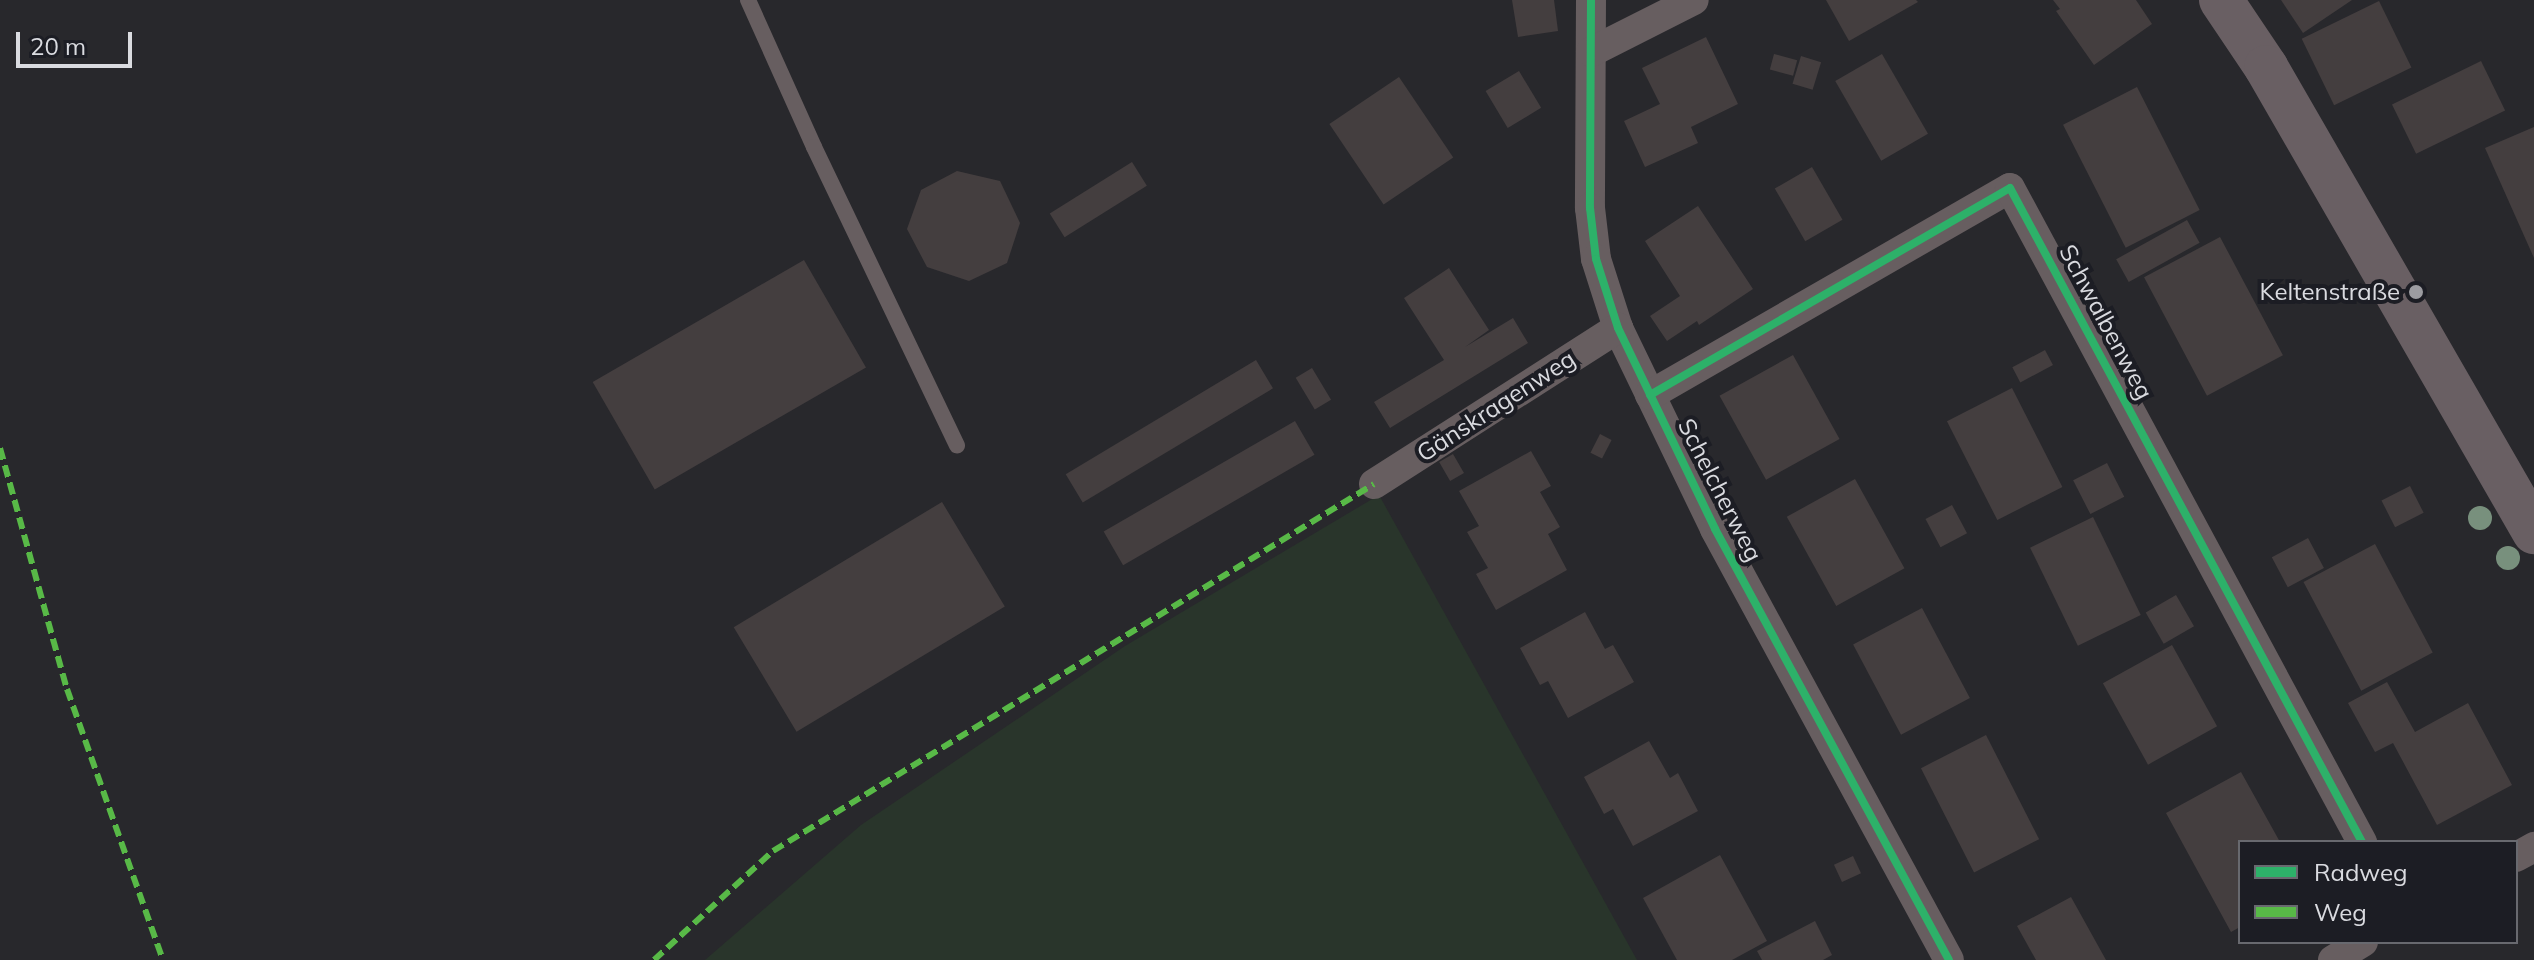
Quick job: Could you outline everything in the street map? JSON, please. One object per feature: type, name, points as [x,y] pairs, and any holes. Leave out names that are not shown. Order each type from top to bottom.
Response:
[{"type":"main road","points":[[2221,0],[2266,67],[2530,516]]},
{"type":"street","name":"Schelcherweg","points":[[1591,0],[1590,208],[1596,259],[1618,328],[1722,543],[1949,960]]},
{"type":"street","points":[[1591,52],[1694,0]]},
{"type":"street","name":"Schwalbenweg","points":[[1650,395],[2010,188],[2361,840]]},
{"type":"street","name":"Gänskragenweg","points":[[1374,484],[1618,328]]},
{"type":"street","points":[[2333,960],[2360,944]]},
{"type":"lane","points":[[748,0],[814,147],[957,446]]},
{"type":"green space","points":[[1379,495],[1637,960],[705,960],[861,825],[1125,646]]},
{"type":"building","points":[[1512,0],[1554,0],[1558,31],[1518,37]]},
{"type":"building","points":[[1826,0],[1916,0],[1918,2],[1849,41]]},
{"type":"building","points":[[2053,0],[2136,0],[2152,24],[2094,65],[2056,11],[2060,9]]},
{"type":"building","points":[[2281,0],[2352,0],[2303,33]]},
{"type":"building","points":[[2379,1],[2411,68],[2334,105],[2302,39]]},
{"type":"building","points":[[1706,37],[1738,104],[1691,127],[1698,143],[1645,167],[1624,121],[1660,104],[1642,68]]},
{"type":"building","points":[[1774,54],[1797,60],[1793,76],[1770,69]]},
{"type":"building","points":[[1882,54],[1928,134],[1881,161],[1835,81]]},
{"type":"building","points":[[1801,56],[1821,62],[1813,90],[1793,84]]},
{"type":"building","points":[[2481,61],[2505,110],[2416,154],[2392,104]]},
{"type":"building","points":[[1519,71],[1541,108],[1508,128],[1486,91]]},
{"type":"building","points":[[1399,77],[1453,157],[1384,204],[1329,124]]},
{"type":"building","points":[[2137,87],[2200,210],[2126,248],[2063,125]]},
{"type":"building","points":[[2534,127],[2534,258],[2485,148]]},
{"type":"building","points":[[1132,162],[1147,186],[1065,237],[1050,213]]},
{"type":"building","points":[[1812,167],[1842,220],[1805,241],[1775,188]]},
{"type":"building","points":[[957,171],[1000,181],[1020,223],[1007,263],[969,281],[927,267],[907,229],[921,190]]},
{"type":"building","points":[[1698,206],[1753,289],[1699,325],[1697,321],[1667,341],[1650,316],[1680,296],[1645,241]]},
{"type":"building","points":[[2187,220],[2200,243],[2129,282],[2116,259]]},
{"type":"building","points":[[2220,237],[2283,355],[2207,396],[2144,277]]},
{"type":"building","points":[[804,260],[866,367],[655,489],[593,382]]},
{"type":"building","points":[[1449,268],[1489,330],[1465,347],[1513,318],[1528,343],[1390,428],[1374,402],[1444,360],[1404,298]]},
{"type":"building","points":[[2045,350],[2053,365],[2020,382],[2012,367]]},
{"type":"building","points":[[1793,355],[1840,439],[1766,480],[1720,396]]},
{"type":"building","points":[[1256,360],[1273,388],[1083,503],[1066,474]]},
{"type":"building","points":[[1312,368],[1331,400],[1315,410],[1296,378]]},
{"type":"building","points":[[2012,388],[2062,487],[1997,520],[1947,421]]},
{"type":"building","points":[[1295,421],[1314,455],[1123,565],[1104,532]]},
{"type":"building","points":[[1600,434],[1612,440],[1602,459],[1590,453]]},
{"type":"building","points":[[1531,451],[1551,486],[1540,492],[1560,527],[1548,534],[1567,570],[1496,610],[1476,574],[1488,568],[1467,532],[1479,526],[1459,491]]},
{"type":"building","points":[[1453,454],[1464,473],[1450,481],[1439,462]]},
{"type":"building","points":[[2107,463],[2124,497],[2090,514],[2073,480]]},
{"type":"building","points":[[1855,479],[1904,568],[1836,606],[1787,517]]},
{"type":"building","points":[[2410,486],[2424,513],[2395,527],[2381,501]]},
{"type":"building","points":[[942,502],[1005,607],[797,732],[734,627]]},
{"type":"building","points":[[1952,505],[1967,533],[1941,547],[1926,519]]},
{"type":"building","points":[[2093,517],[2141,615],[2078,646],[2030,548]]},
{"type":"building","points":[[2308,538],[2324,568],[2288,587],[2272,557]]},
{"type":"building","points":[[2375,544],[2433,653],[2361,691],[2303,582]]},
{"type":"building","points":[[2176,595],[2194,626],[2164,644],[2146,613]]},
{"type":"building","points":[[1922,608],[1970,698],[1901,735],[1853,645]]},
{"type":"building","points":[[1585,612],[1605,649],[1613,645],[1634,682],[1568,718],[1548,681],[1540,685],[1520,648]]},
{"type":"building","points":[[2172,645],[2217,726],[2148,765],[2103,683]]},
{"type":"building","points":[[2387,682],[2415,732],[2468,703],[2512,785],[2437,825],[2393,743],[2375,752],[2348,703]]},
{"type":"building","points":[[1986,735],[2039,839],[1974,872],[1921,768]]},
{"type":"building","points":[[1649,741],[1670,778],[1678,773],[1698,811],[1633,846],[1613,809],[1604,814],[1584,777]]},
{"type":"building","points":[[2241,772],[2279,840],[2238,840],[2238,928],[2231,932],[2166,813]]},
{"type":"building","points":[[1720,855],[1767,941],[1732,960],[1677,960],[1643,898]]},
{"type":"building","points":[[1853,856],[1861,873],[1842,882],[1834,865]]},
{"type":"building","points":[[2071,897],[2106,960],[2036,960],[2017,926]]},
{"type":"building","points":[[1815,921],[1832,955],[1823,960],[1762,960],[1757,951]]},
{"type":"marked path","points":[[0,448],[67,689],[163,960]]},
{"type":"marked path","points":[[654,960],[773,851],[1374,484]]},
{"type":"cycle path","points":[[1591,0],[1590,208],[1596,259],[1618,328],[1715,529],[1949,960]]},
{"type":"cycle path","points":[[1650,395],[2010,188],[2361,840]]},
{"type":"place","name":"Keltenstraße","points":[[2416,292]]}]
